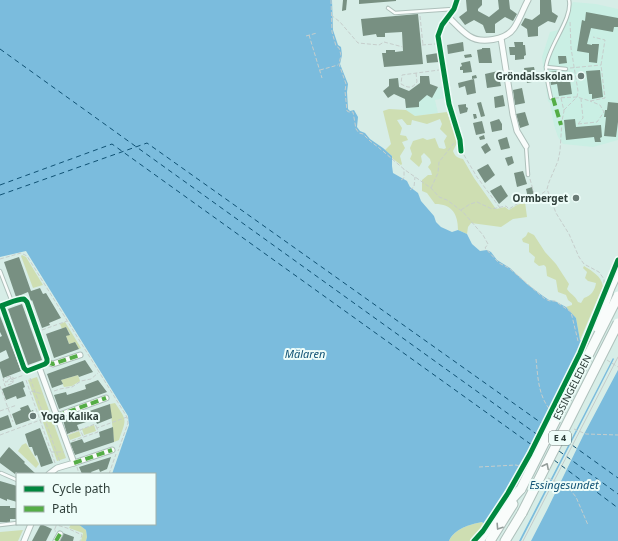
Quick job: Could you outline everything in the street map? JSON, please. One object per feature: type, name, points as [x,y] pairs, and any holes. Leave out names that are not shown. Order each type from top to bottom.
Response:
[{"type":"highway","points":[[587,345],[614,272]]},
{"type":"highway","name":"ESSINGELEDEN","points":[[490,541],[521,489],[587,345],[618,296]]},
{"type":"highway","name":"ESSINGELEDEN","points":[[505,541],[522,513],[601,361],[618,323]]},
{"type":"highway","points":[[601,361],[618,335]]},
{"type":"highway","points":[[479,541],[498,514],[521,489]]},
{"type":"highway","points":[[511,541],[522,513]]},
{"type":"street","points":[[457,0],[454,9],[440,30],[438,36],[451,113],[460,140],[461,151]]},
{"type":"street","points":[[448,17],[468,36],[474,39],[481,40],[500,38],[506,35],[514,27],[528,0]]},
{"type":"street","points":[[500,38],[513,115],[517,131],[526,146]]},
{"type":"street","points":[[21,299],[24,299],[27,302],[47,362],[39,367],[27,371],[24,368],[1,306],[21,299]]},
{"type":"street","points":[[47,362],[53,364],[80,355]]},
{"type":"street","points":[[39,367],[75,464]]},
{"type":"street","points":[[57,416],[106,398]]},
{"type":"street","points":[[50,473],[57,468],[75,464],[112,450]]},
{"type":"street","points":[[24,541],[31,525]]},
{"type":"street","points":[[56,541],[60,534]]},
{"type":"lane","points":[[551,98],[546,67],[556,39],[569,13],[569,0]]},
{"type":"lane","points":[[388,8],[395,13],[454,9]]},
{"type":"lane","points":[[546,67],[566,68]]},
{"type":"lane","points":[[526,146],[528,176]]},
{"type":"lane","points":[[0,271],[12,302]]},
{"type":"lane","points":[[0,281],[4,280]]},
{"type":"lane","points":[[1,473],[16,480]]},
{"type":"lane","points":[[0,525],[16,523]]},
{"type":"path","points":[[330,0],[332,32],[336,46],[339,48],[341,55],[339,64],[346,84],[345,91],[347,111],[353,112],[356,129],[359,133],[363,134],[378,146],[393,161],[431,188],[439,197],[447,200],[460,210],[483,235],[488,244],[485,248],[499,263],[509,268],[545,299],[555,301],[571,312],[578,341],[587,345],[580,353]]},
{"type":"path","points":[[419,11],[422,45],[439,44]]},
{"type":"path","points":[[564,111],[577,97],[578,91],[571,48],[569,13]]},
{"type":"path","points":[[330,14],[340,22],[358,43],[379,45],[384,42],[403,47]]},
{"type":"path","points":[[306,36],[317,33]]},
{"type":"path","points":[[309,35],[322,78]]},
{"type":"path","points":[[590,101],[605,98],[601,65],[605,40],[593,37]]},
{"type":"path","points":[[319,70],[339,64]]},
{"type":"path","points":[[575,68],[601,65]]},
{"type":"path","points":[[416,73],[417,82],[411,88],[408,88],[402,84],[402,75],[416,73],[443,70]]},
{"type":"path","points":[[556,98],[577,97],[581,98],[590,101],[600,105],[604,112],[596,122],[578,124],[583,118],[581,98]]},
{"type":"path","points":[[561,98],[564,111],[558,161],[549,182],[548,189],[556,213],[569,234],[579,257],[584,264],[599,272],[604,279]]},
{"type":"path","points":[[431,188],[438,173],[439,162],[455,142]]},
{"type":"path","points":[[461,151],[477,177],[500,208]]},
{"type":"path","points":[[402,180],[404,178],[404,169]]},
{"type":"path","points":[[528,176],[536,198]]},
{"type":"path","points":[[410,190],[414,187],[415,177]]},
{"type":"path","points":[[460,210],[477,202],[492,209],[506,206],[509,209],[517,204],[536,198],[548,189]]},
{"type":"path","points":[[607,290],[614,272]]},
{"type":"path","points":[[40,331],[67,320]]},
{"type":"path","points":[[601,361],[618,367]]},
{"type":"path","points":[[52,393],[60,389],[72,387],[81,381],[92,379],[99,373]]},
{"type":"path","points":[[13,422],[0,385],[12,377],[13,379],[24,375]]},
{"type":"path","points":[[10,376],[13,379],[13,383],[5,386],[3,379],[10,376]]},
{"type":"path","points":[[30,378],[60,462]]},
{"type":"path","points":[[5,382],[14,381],[13,379]]},
{"type":"path","points":[[26,380],[56,464]]},
{"type":"path","points":[[30,390],[44,394]]},
{"type":"path","points":[[549,415],[555,403]]},
{"type":"path","points":[[0,411],[17,405]]},
{"type":"path","points":[[0,435],[51,416]]},
{"type":"path","points":[[97,428],[127,417]]},
{"type":"path","points":[[66,434],[95,424],[97,428]]},
{"type":"path","points":[[69,442],[98,432],[97,428]]},
{"type":"path","points":[[80,430],[83,437]]},
{"type":"path","points":[[52,452],[64,452]]},
{"type":"path","points":[[520,473],[526,460]]},
{"type":"path","points":[[75,464],[79,473]]},
{"type":"path","points":[[57,525],[68,528],[82,535],[80,541]]},
{"type":"shaded area","name":"Gröndalsskolan","points":[[573,2],[596,4],[618,9],[618,140],[593,147],[563,144],[558,137],[550,103],[548,101],[544,73],[542,57],[550,32],[558,30]]},
{"type":"shaded area","points":[[443,86],[445,98],[435,100],[438,113],[415,116],[406,110],[406,101]]},
{"type":"green space","points":[[389,109],[406,110],[415,116],[447,112],[456,137],[457,143],[453,151],[455,155],[463,159],[474,178],[496,209],[505,207],[509,210],[525,202],[527,217],[513,219],[501,227],[471,223],[468,227],[467,234],[458,230],[457,219],[453,211],[441,204],[435,204],[427,193],[422,191],[422,180],[428,175],[432,175],[428,167],[431,163],[430,159],[424,153],[421,156],[422,162],[419,167],[410,159],[412,154],[410,148],[413,141],[423,138],[427,140],[435,138],[439,148],[446,148],[444,141],[447,136],[440,129],[442,124],[440,119],[427,124],[412,120],[411,125],[407,125],[402,119],[397,120],[402,128],[400,135],[406,136],[408,140],[402,142],[405,148],[400,156],[401,165],[385,150],[391,144],[383,111]]},
{"type":"green space","points":[[528,232],[534,235],[545,252],[556,264],[569,284],[567,289],[578,302],[581,303],[584,298],[591,294],[596,283],[588,281],[585,278],[587,272],[583,268],[584,266],[596,274],[602,282],[603,286],[580,340],[576,318],[566,307],[572,305],[572,303],[568,300],[566,295],[558,292],[556,280],[547,276],[546,267],[544,265],[539,266],[534,262],[535,257],[529,252],[529,244],[523,242],[522,239]]},
{"type":"green space","points":[[21,256],[26,257],[43,285],[33,288]]},
{"type":"green space","points":[[65,322],[81,348],[79,349],[75,342],[69,344],[66,336],[70,334],[66,327],[62,329],[60,324]]},
{"type":"green space","points":[[78,375],[80,381],[72,386],[64,387],[61,380]]},
{"type":"green space","points":[[37,377],[66,458],[57,461],[28,380]]},
{"type":"green space","points":[[115,403],[124,418],[124,424],[119,440],[114,442],[110,404]]},
{"type":"green space","points":[[94,425],[96,431],[84,435],[82,429]]},
{"type":"green space","points":[[79,431],[81,436],[70,440],[68,435]]},
{"type":"green space","points":[[26,443],[39,464],[36,468],[18,451],[22,445]]},
{"type":"green space","points":[[482,522],[500,541],[449,541],[458,530],[472,524]]},
{"type":"green space","points":[[70,525],[79,525],[86,530],[86,541],[81,541],[83,533],[69,528]]},
{"type":"green space","points":[[23,530],[18,541],[0,541],[0,532]]},
{"type":"water","name":"Mälaren","points":[[0,0],[332,0],[333,30],[338,45],[341,47],[342,55],[340,64],[348,84],[348,109],[350,111],[354,110],[358,117],[357,127],[360,131],[365,133],[370,139],[392,156],[393,173],[407,181],[410,187],[418,193],[421,201],[441,227],[452,232],[458,230],[467,234],[472,244],[480,251],[487,250],[491,252],[497,260],[510,268],[527,284],[543,296],[566,307],[576,318],[580,340],[618,361],[618,541],[500,541],[482,522],[472,524],[458,530],[449,541],[86,541],[86,530],[79,525],[156,525],[156,473],[112,473],[129,425],[128,416],[26,251],[0,257]]},
{"type":"pier","points":[[584,340],[614,356],[519,541],[497,541],[484,527],[521,467]]},
{"type":"pier","points":[[615,357],[618,359],[618,370],[583,436],[547,510],[531,541],[521,541]]},
{"type":"building","points":[[343,0],[347,0],[346,10],[342,11]]},
{"type":"building","points":[[359,0],[396,0],[396,1],[359,4]]},
{"type":"building","points":[[466,0],[482,0],[482,5],[478,11],[489,17],[499,9],[498,0],[509,0],[510,9],[517,14],[513,21],[505,17],[495,24],[495,33],[486,33],[483,25],[474,20],[465,25],[459,17],[467,11]]},
{"type":"building","points":[[540,0],[551,0],[552,12],[558,16],[555,23],[548,21],[538,27],[538,36],[528,37],[527,29],[521,25],[525,18],[532,20],[540,14]]},
{"type":"building","points":[[586,12],[618,18],[618,27],[614,27],[613,32],[591,28],[587,44],[599,44],[597,63],[589,62],[589,53],[577,51],[582,20],[585,21]]},
{"type":"building","points":[[418,14],[423,64],[384,67],[382,53],[386,53],[386,50],[395,50],[395,52],[403,51],[402,32],[385,33],[385,37],[377,37],[376,34],[363,36],[361,19]]},
{"type":"building","points":[[463,42],[464,51],[448,54],[447,45]]},
{"type":"building","points":[[514,42],[523,42],[523,45],[525,45],[526,55],[524,56],[524,59],[515,60],[515,55],[510,55],[509,47],[515,47]]},
{"type":"building","points":[[482,48],[490,48],[492,63],[479,63],[477,50]]},
{"type":"building","points":[[438,53],[439,62],[427,63],[426,55]]},
{"type":"building","points":[[471,54],[472,57],[465,58],[464,55]]},
{"type":"building","points":[[558,56],[566,56],[567,63],[559,64]]},
{"type":"building","points":[[470,61],[472,72],[463,73],[463,70],[460,70],[460,67],[462,66],[461,63]]},
{"type":"building","points":[[534,67],[537,81],[527,83],[524,68]]},
{"type":"building","points":[[600,70],[603,97],[592,99],[592,94],[589,94],[586,71]]},
{"type":"building","points":[[498,71],[501,86],[487,88],[485,74]]},
{"type":"building","points":[[557,71],[557,75],[569,73],[572,94],[559,96],[557,84],[551,85],[549,72]]},
{"type":"building","points":[[476,75],[477,78],[472,79],[472,76]]},
{"type":"building","points":[[420,76],[429,76],[430,84],[438,87],[432,98],[427,95],[419,102],[419,107],[406,108],[405,99],[394,94],[388,98],[383,91],[389,86],[389,79],[398,78],[399,87],[409,91],[420,83]]},
{"type":"building","points":[[474,79],[476,93],[467,95],[465,86],[459,88],[458,83]]},
{"type":"building","points":[[522,88],[525,103],[515,105],[513,90]]},
{"type":"building","points":[[503,95],[505,106],[495,108],[494,97]]},
{"type":"building","points":[[481,102],[485,116],[481,117],[477,103]]},
{"type":"building","points":[[608,102],[618,103],[616,137],[604,136],[606,117],[604,117]]},
{"type":"building","points":[[466,104],[466,107],[468,108],[467,112],[460,114],[458,105]]},
{"type":"building","points":[[525,112],[529,125],[520,128],[516,114]]},
{"type":"building","points":[[473,114],[476,114],[477,118],[474,119]]},
{"type":"building","points":[[499,119],[502,124],[502,130],[492,132],[490,122]]},
{"type":"building","points":[[575,119],[576,127],[601,125],[601,142],[595,142],[594,137],[566,140],[564,120]]},
{"type":"building","points":[[482,121],[485,133],[476,135],[473,123]]},
{"type":"building","points":[[484,135],[485,139],[480,140],[479,137]]},
{"type":"building","points":[[507,137],[510,148],[501,150],[498,140]]},
{"type":"building","points":[[487,143],[491,150],[485,154],[481,147]]},
{"type":"building","points":[[512,156],[514,163],[508,166],[505,158]]},
{"type":"building","points":[[488,164],[495,175],[485,183],[477,170]]},
{"type":"building","points":[[523,171],[527,184],[517,187],[514,173]]},
{"type":"building","points":[[501,185],[508,196],[499,204],[490,191]]},
{"type":"building","points":[[532,187],[534,196],[528,198],[526,189]]},
{"type":"building","points":[[19,257],[31,291],[40,288],[43,294],[46,293],[61,318],[49,323],[50,325],[42,328],[28,292],[16,297],[4,262]]},
{"type":"building","points":[[22,304],[42,360],[28,365],[8,309]]},
{"type":"building","points":[[0,316],[21,371],[3,378],[0,362],[9,358],[6,350],[0,353],[0,337],[2,336],[0,332]]},
{"type":"building","points":[[66,327],[70,335],[66,336],[69,344],[75,342],[79,349],[54,358],[46,334]]},
{"type":"building","points":[[85,360],[93,372],[79,377],[78,375],[61,380],[63,384],[52,388],[47,374]]},
{"type":"building","points":[[98,380],[107,392],[59,409],[54,395],[66,392],[67,395],[86,389],[85,385]]},
{"type":"building","points":[[23,381],[25,387],[23,388],[26,396],[17,399],[16,396],[6,400],[2,389]]},
{"type":"building","points":[[110,404],[112,418],[97,424],[95,419],[77,425],[79,430],[67,434],[63,420]]},
{"type":"building","points":[[28,405],[31,411],[33,410],[36,418],[16,425],[12,414],[21,410],[20,408]]},
{"type":"building","points":[[8,415],[12,427],[0,431],[0,418]]},
{"type":"building","points":[[113,427],[114,442],[75,455],[70,443],[82,439],[84,443],[100,437],[99,432]]},
{"type":"building","points":[[40,428],[53,463],[41,467],[37,455],[35,456],[32,447],[29,447],[25,434]]},
{"type":"building","points":[[9,447],[35,473],[16,472],[15,474],[0,463],[0,458]]},
{"type":"building","points":[[111,457],[107,469],[100,472],[99,469],[92,473],[82,473],[79,467]]},
{"type":"building","points":[[0,481],[16,486],[16,502],[7,499],[7,501],[0,498]]},
{"type":"building","points":[[0,506],[10,506],[10,508],[16,508],[16,519],[10,519],[10,522],[0,522]]},
{"type":"building","points":[[40,525],[52,529],[46,541],[32,541]]},
{"type":"building","points":[[63,533],[74,537],[73,541],[60,541]]},
{"type":"ferry route","points":[[0,49],[542,438]]},
{"type":"ferry route","points":[[0,195],[147,143],[547,427]]},
{"type":"ferry route","points":[[0,185],[112,144],[536,448]]},
{"type":"ferry route","points":[[565,440],[618,478]]},
{"type":"ferry route","points":[[559,451],[618,494]]},
{"type":"ferry route","points":[[554,460],[618,508]]},
{"type":"tram line","points":[[523,541],[618,357]]},
{"type":"marked path","points":[[553,98],[561,125]]},
{"type":"marked path","points":[[47,362],[53,364],[80,355]]},
{"type":"marked path","points":[[57,416],[106,398]]},
{"type":"marked path","points":[[74,463],[112,450]]},
{"type":"marked path","points":[[56,541],[60,534]]},
{"type":"cycle path","points":[[457,0],[454,9],[442,25],[438,36],[449,104],[460,140],[461,151]]},
{"type":"cycle path","points":[[474,541],[483,531],[508,493],[530,454],[580,353],[618,260]]},
{"type":"cycle path","points":[[0,306],[21,299],[24,299],[27,302],[47,359],[45,364],[27,371],[24,368],[2,306]]},
{"type":"place","name":"Gröndalsskolan","points":[[581,76]]},
{"type":"place","name":"Ormberget","points":[[576,198]]},
{"type":"place","name":"Yoga Kalika","points":[[33,416]]},
{"type":"water label","name":"Essingesundet","points":[[564,485]]}]
